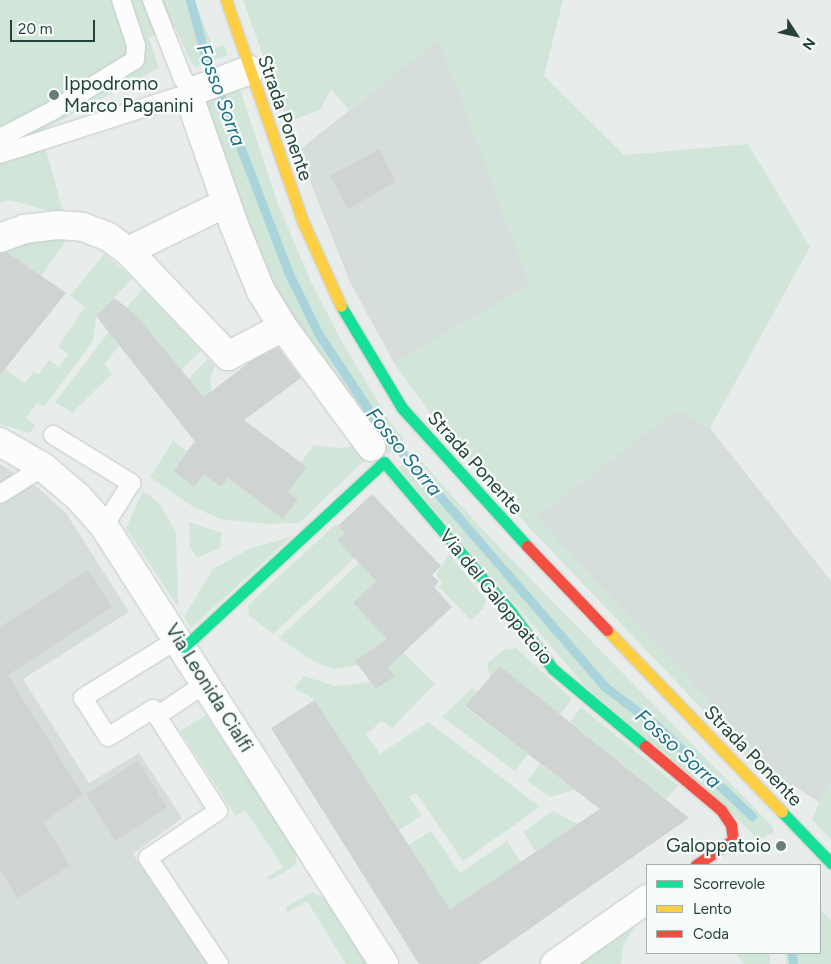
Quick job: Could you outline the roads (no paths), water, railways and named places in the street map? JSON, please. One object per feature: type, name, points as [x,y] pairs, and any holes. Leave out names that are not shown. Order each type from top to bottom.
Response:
[{"type":"main road","name":"Strada Ponente","points":[[226,0],[242,73],[275,146],[318,254],[349,323],[402,408],[470,487],[831,863]]},
{"type":"main road","name":"Via del Galoppatoio","points":[[181,643],[384,462],[511,612],[553,669],[721,810],[731,825],[732,840],[697,864]]},
{"type":"street","points":[[242,73],[198,90],[190,102],[248,264],[283,327],[371,447]]},
{"type":"street","points":[[128,250],[226,203]]},
{"type":"street","points":[[0,238],[25,229],[57,225],[83,227],[107,236],[128,250],[228,356],[283,327]]},
{"type":"street","name":"Via Leonida Cialfi","points":[[0,442],[43,467],[78,498],[104,526],[181,643],[384,964]]},
{"type":"street","points":[[555,964],[646,901]]},
{"type":"lane","points":[[0,138],[52,111],[135,60],[136,45],[121,0]]},
{"type":"lane","points":[[152,0],[183,79],[198,90]]},
{"type":"lane","points":[[0,154],[198,90]]},
{"type":"lane","points":[[53,435],[131,483],[104,526]]},
{"type":"lane","points":[[0,494],[43,467]]},
{"type":"lane","points":[[181,643],[83,698],[108,738],[153,709],[218,811],[148,858],[218,964]]},
{"type":"lane","points":[[157,716],[206,683]]},
{"type":"waterway","name":"Fosso Sorra","points":[[190,0],[205,55],[290,276],[318,333],[380,427],[605,687],[657,726],[752,816]]},
{"type":"waterway","points":[[792,954],[793,964]]},
{"type":"place","name":"Ippodromo Marco Paganini","points":[[54,95]]},
{"type":"place","name":"Galoppatoio","points":[[781,846]]}]
